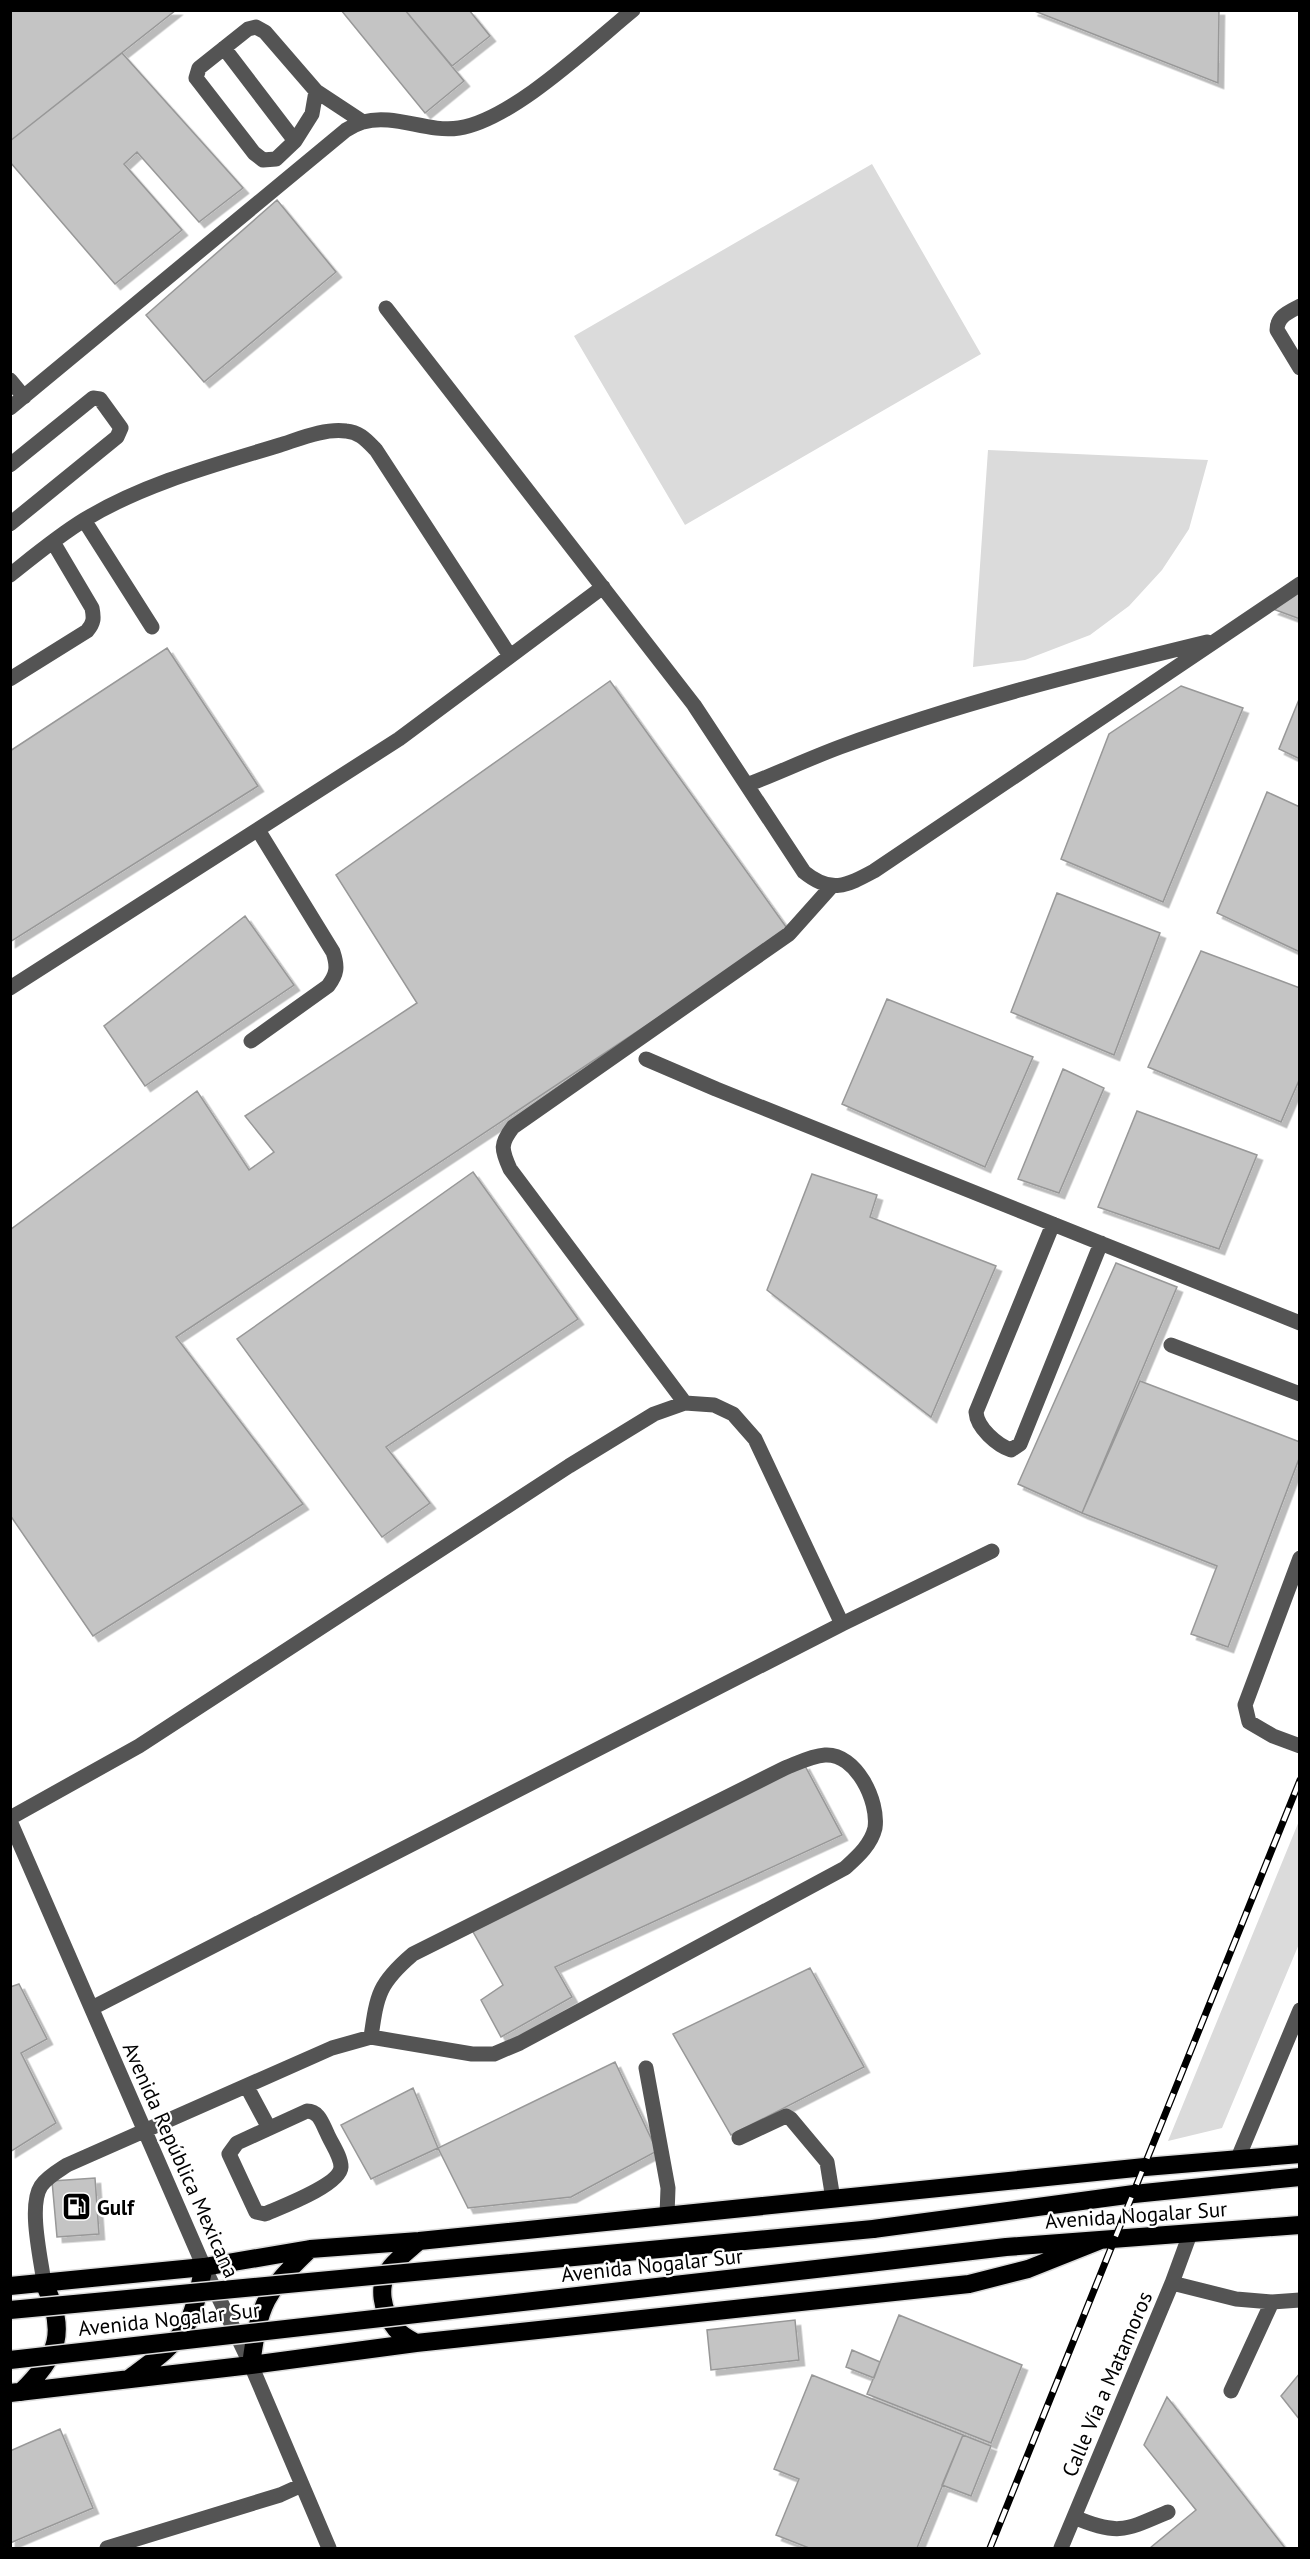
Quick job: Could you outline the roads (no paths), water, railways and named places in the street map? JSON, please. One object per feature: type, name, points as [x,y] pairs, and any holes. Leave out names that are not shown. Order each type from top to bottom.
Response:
[{"type":"highway","points":[[10,2286],[204,2267],[310,2249],[419,2241],[1238,2158],[1299,2154]]},
{"type":"highway","name":"Avenida Nogalar Sur","points":[[10,2310],[873,2229],[1134,2194],[1299,2177]]},
{"type":"highway","name":"Avenida Nogalar Sur","points":[[10,2360],[1006,2247],[1299,2225]]},
{"type":"highway","points":[[16,2392],[416,2343],[969,2284],[1029,2269],[1101,2240]]},
{"type":"highway","points":[[416,2343],[394,2325],[384,2306],[382,2293],[385,2277],[391,2267],[419,2241]]},
{"type":"highway","points":[[251,2365],[255,2335],[268,2293],[310,2249]]},
{"type":"highway","points":[[130,2378],[166,2350],[186,2326],[195,2303],[204,2267]]},
{"type":"highway","points":[[16,2392],[43,2371],[53,2353],[57,2332],[56,2307],[44,2283]]},
{"type":"street","points":[[10,408],[346,130],[363,122],[386,120],[437,130],[484,122],[520,101],[633,10]]},
{"type":"street","points":[[316,91],[312,114],[295,141],[276,159],[263,159],[254,153],[196,78],[199,68],[248,29],[256,27],[266,32],[316,91],[363,122]]},
{"type":"street","points":[[224,48],[295,141]]},
{"type":"street","points":[[1299,306],[1283,316],[1277,325],[1299,368]]},
{"type":"street","points":[[386,308],[694,705],[804,872],[817,882],[831,887],[849,884],[874,871],[1299,584]]},
{"type":"street","points":[[10,380],[24,397]]},
{"type":"street","points":[[10,465],[93,398],[100,399],[121,428],[117,437],[10,524]]},
{"type":"street","points":[[10,574],[84,520],[160,484],[221,462],[335,431],[354,432],[363,437],[376,450],[510,656]]},
{"type":"street","points":[[84,520],[153,627]]},
{"type":"street","points":[[10,679],[92,625],[94,617],[92,608],[53,542]]},
{"type":"street","points":[[10,988],[399,739],[603,587]]},
{"type":"street","points":[[747,785],[839,747],[930,717],[1064,677],[1219,639]]},
{"type":"street","points":[[251,1041],[328,986],[336,976],[337,965],[333,952],[258,830]]},
{"type":"street","points":[[685,1403],[510,1169],[503,1154],[503,1141],[513,1127],[789,934],[831,887]]},
{"type":"street","points":[[646,1059],[1299,1323]]},
{"type":"street","points":[[1053,1224],[976,1412],[976,1420],[980,1426],[1004,1447],[1011,1450],[1020,1444],[1101,1243]]},
{"type":"street","points":[[1171,1345],[1299,1394]]},
{"type":"street","points":[[10,1820],[139,1746],[568,1466],[654,1414],[685,1403],[714,1405],[734,1414],[755,1438],[842,1624]]},
{"type":"street","points":[[92,2008],[842,1624],[992,1551]]},
{"type":"street","points":[[1298,1742],[1273,1736],[1250,1722],[1245,1705],[1299,1558]]},
{"type":"street","points":[[44,2283],[35,2214],[36,2199],[41,2186],[67,2165],[145,2133],[332,2048],[371,2037],[472,2054],[494,2054],[520,2043],[845,1868],[864,1850],[874,1828],[874,1809],[868,1791],[856,1770],[845,1761],[827,1755],[806,1759],[764,1778],[413,1954],[392,1972],[381,1988],[375,2007],[371,2037]]},
{"type":"street","name":"Avenida República Mexicana","points":[[10,1820],[204,2267],[251,2365],[329,2548]]},
{"type":"street","points":[[1238,2158],[1299,2014]]},
{"type":"street","points":[[646,2068],[669,2188],[667,2216]]},
{"type":"street","points":[[247,2087],[269,2128]]},
{"type":"street","points":[[307,2111],[312,2111],[319,2118],[341,2168],[337,2178],[331,2182],[265,2214],[256,2212],[252,2208],[229,2154],[237,2143],[269,2128],[307,2111]]},
{"type":"street","points":[[739,2138],[786,2116],[791,2119],[827,2162],[833,2199]]},
{"type":"street","name":"Calle Vía a Matamoros","points":[[1061,2548],[1172,2283],[1190,2234]]},
{"type":"street","points":[[1172,2283],[1236,2300],[1272,2302],[1299,2300]]},
{"type":"street","points":[[1231,2391],[1272,2302]]},
{"type":"street","points":[[107,2548],[280,2495],[302,2485]]},
{"type":"street","points":[[1074,2517],[1095,2527],[1127,2530],[1168,2512]]},
{"type":"railway","points":[[990,2548],[1300,1780]]},
{"type":"place","name":"Gulf","points":[[76,2207]]}]
